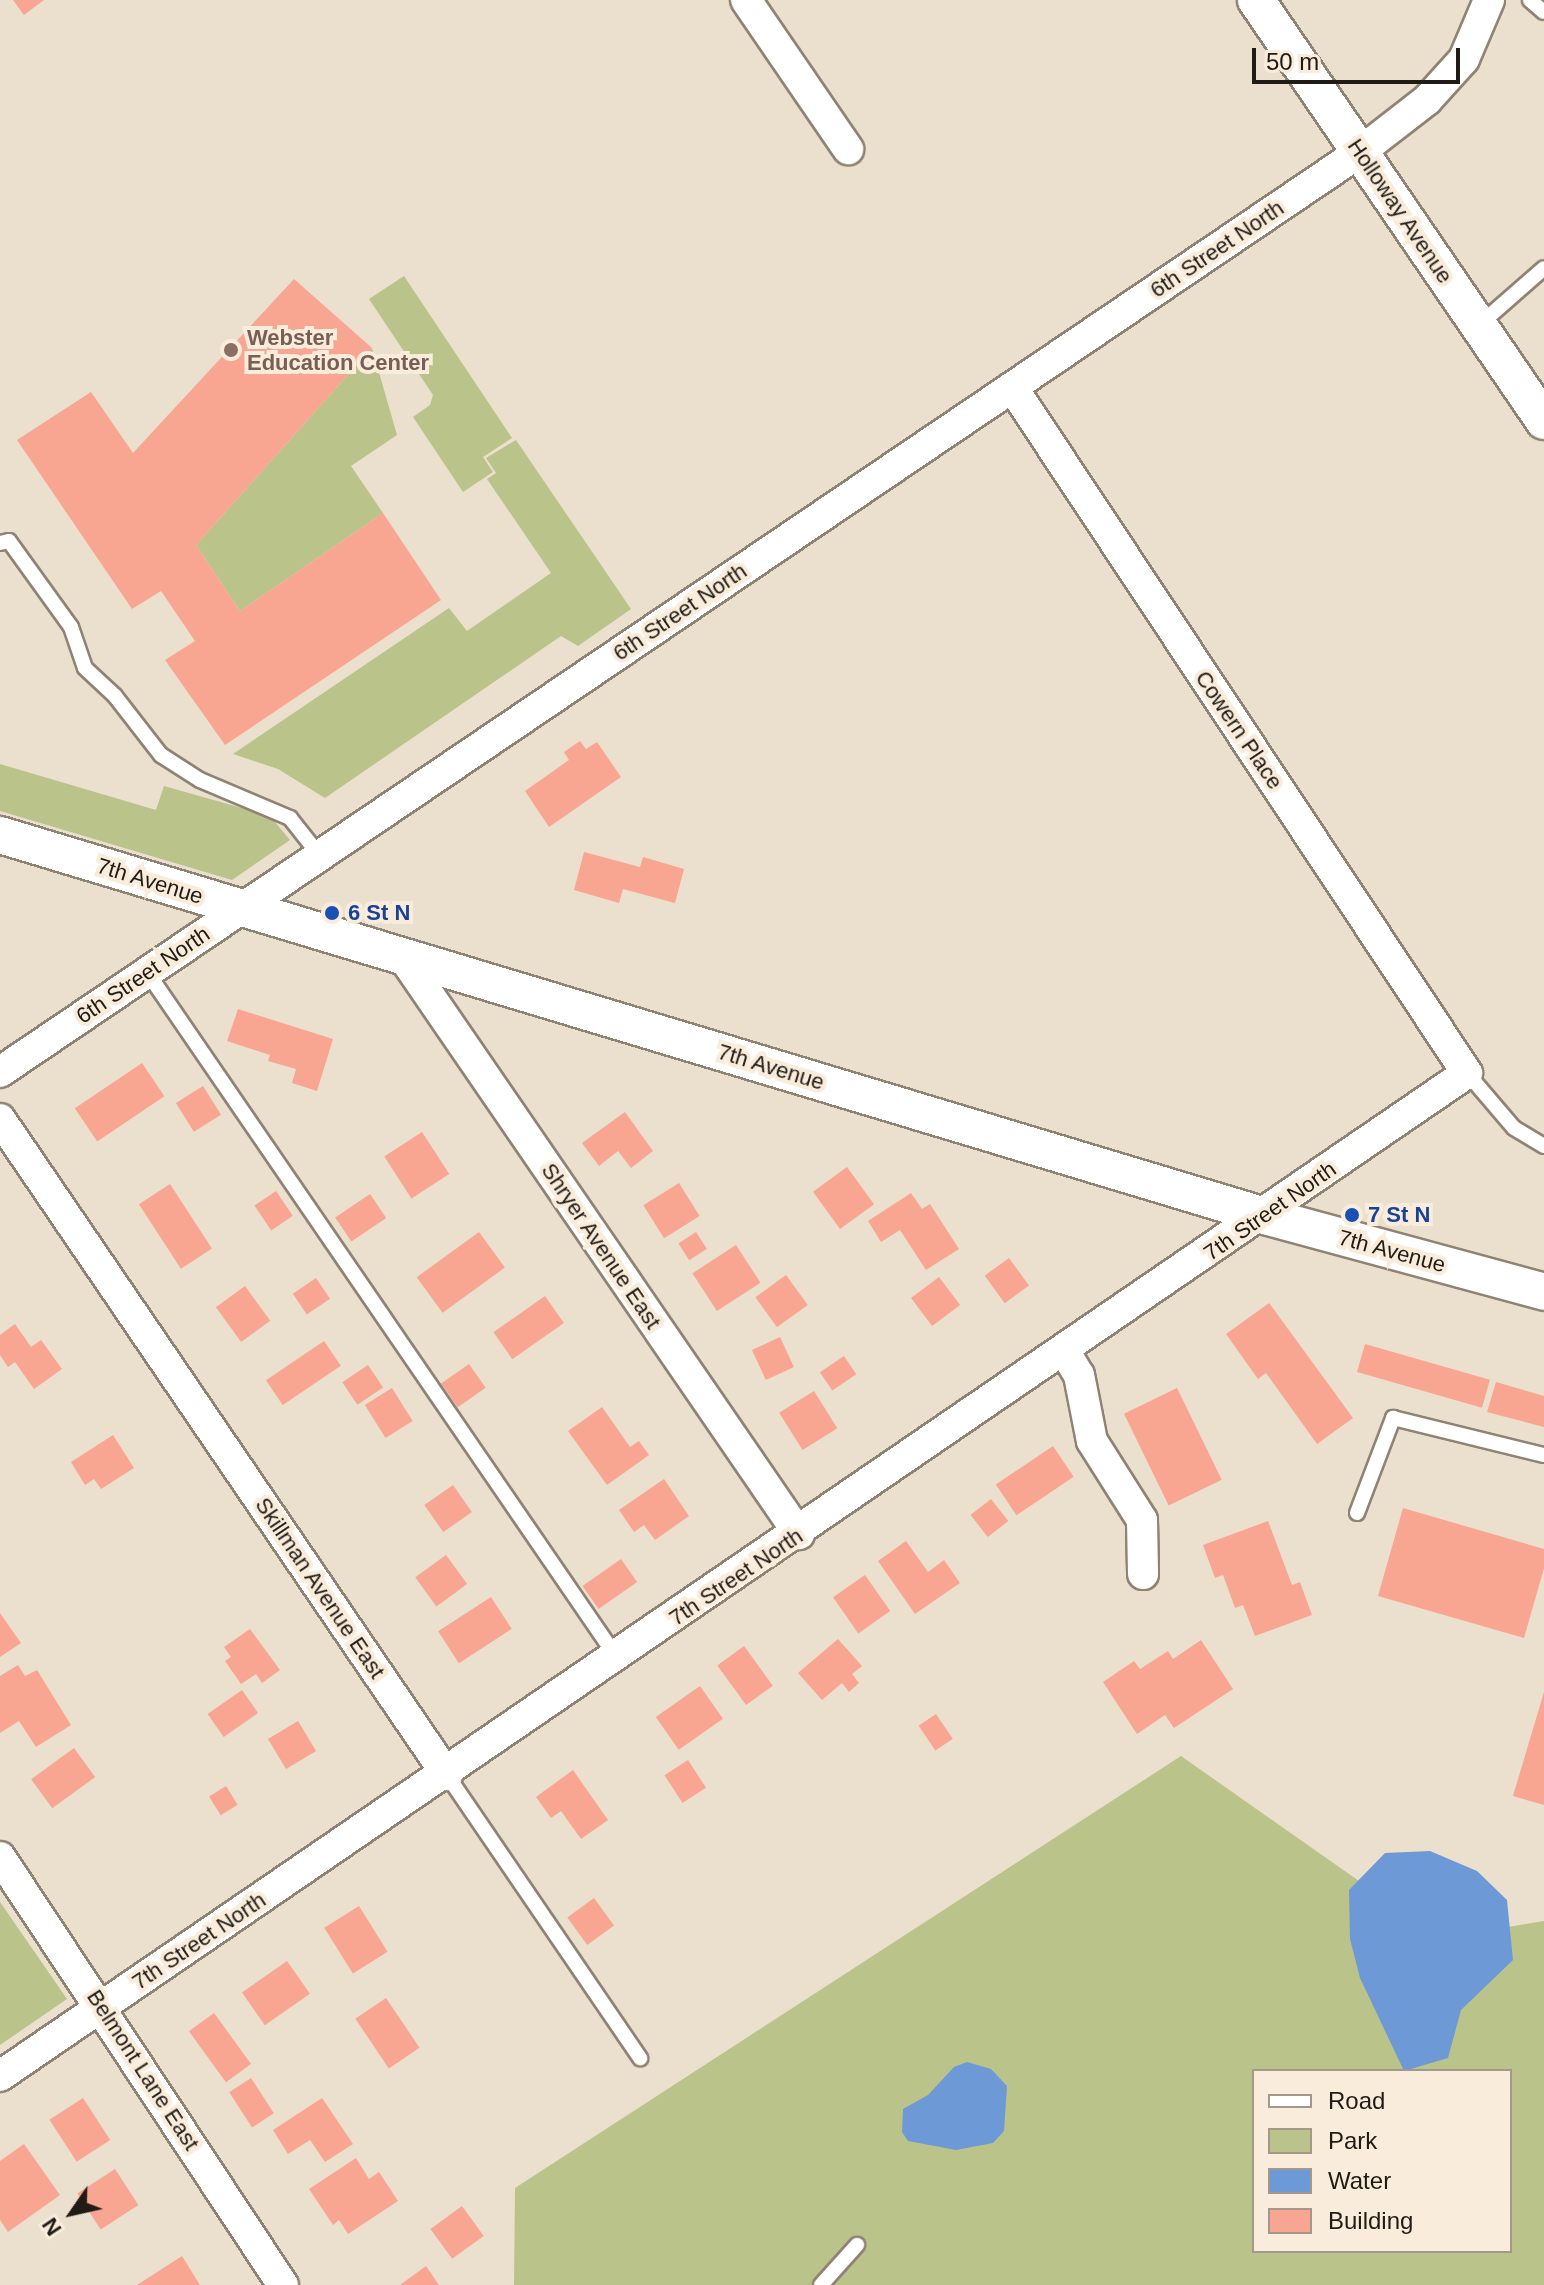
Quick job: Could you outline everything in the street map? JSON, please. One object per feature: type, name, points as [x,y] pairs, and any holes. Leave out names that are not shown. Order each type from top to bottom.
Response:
[{"type":"street","points":[[746,0],[848,149]]},
{"type":"street","name":"Holloway Avenue","points":[[1256,0],[1544,421]]},
{"type":"street","name":"6th Street North","points":[[0,1072],[1360,152],[1427,100],[1464,59],[1489,0]]},
{"type":"street","name":"Cowern Place","points":[[1012,387],[1467,1073]]},
{"type":"street","name":"7th Avenue","points":[[0,835],[1265,1216],[1544,1292]]},
{"type":"street","name":"Shryer Avenue East","points":[[403,957],[799,1534]]},
{"type":"street","name":"7th Street North","points":[[0,2076],[1265,1216],[1467,1073]]},
{"type":"street","name":"Skillman Avenue East","points":[[0,1119],[447,1775]]},
{"type":"street","points":[[1065,1352],[1083,1388],[1092,1441],[1142,1520],[1143,1574]]},
{"type":"street","name":"Belmont Lane East","points":[[0,1857],[102,2006],[283,2285]]},
{"type":"lane","points":[[1530,0],[1544,12]]},
{"type":"lane","points":[[1478,325],[1544,268]]},
{"type":"lane","points":[[0,543],[9,541],[71,627],[85,668],[115,696],[161,755],[200,780],[290,818],[320,856]]},
{"type":"lane","points":[[147,972],[618,1658]]},
{"type":"lane","points":[[1467,1073],[1514,1128],[1544,1146]]},
{"type":"lane","points":[[1357,1513],[1393,1418],[1544,1455]]},
{"type":"lane","name":"Skillman Avenue East","points":[[447,1775],[640,2058]]},
{"type":"lane","points":[[821,2285],[857,2245]]},
{"type":"green space","points":[[404,276],[512,438],[483,457],[493,472],[463,492],[413,417],[430,405],[433,395],[369,299]]},
{"type":"green space","points":[[372,348],[397,435],[351,466],[383,513],[240,611],[196,545]]},
{"type":"green space","points":[[516,440],[631,609],[578,646],[561,636],[325,798],[278,769],[233,754],[449,608],[467,631],[551,573],[487,479],[496,473],[486,458]]},
{"type":"green space","points":[[0,764],[156,810],[164,786],[270,816],[290,840],[232,880],[0,811]]},
{"type":"green space","points":[[1181,1756],[1440,1938],[1544,1921],[1544,2285],[514,2285],[515,2188]]},
{"type":"green space","points":[[0,1902],[67,1999],[0,2045]]},
{"type":"water","points":[[1430,1851],[1477,1871],[1507,1900],[1513,1960],[1461,2010],[1448,2058],[1411,2069],[1403,2069],[1360,1978],[1350,1939],[1349,1890],[1385,1853]]},
{"type":"water","points":[[967,2062],[991,2069],[1007,2086],[1004,2131],[993,2143],[956,2150],[908,2141],[902,2132],[903,2109],[928,2095],[954,2067]]},
{"type":"building","points":[[13,0],[44,0],[24,15]]},
{"type":"building","points":[[294,279],[372,348],[196,545],[240,611],[383,513],[441,600],[225,745],[165,660],[195,641],[161,591],[132,609],[17,440],[91,392],[133,453]]},
{"type":"building","points":[[580,741],[586,749],[597,742],[621,777],[549,827],[525,791],[569,760],[564,752]]},
{"type":"building","points":[[584,852],[640,867],[643,857],[684,869],[675,903],[623,889],[619,903],[574,890]]},
{"type":"building","points":[[238,1009],[333,1039],[317,1091],[292,1083],[296,1069],[268,1061],[270,1055],[227,1041]]},
{"type":"building","points":[[142,1063],[164,1096],[97,1141],[75,1108]]},
{"type":"building","points":[[203,1086],[221,1115],[194,1132],[176,1103]]},
{"type":"building","points":[[625,1112],[653,1151],[631,1168],[618,1151],[599,1166],[582,1143]]},
{"type":"building","points":[[422,1132],[449,1174],[411,1198],[384,1157]]},
{"type":"building","points":[[847,1167],[874,1204],[840,1229],[813,1192]]},
{"type":"building","points":[[679,1183],[700,1216],[664,1238],[643,1205]]},
{"type":"building","points":[[170,1184],[212,1249],[181,1269],[139,1204]]},
{"type":"building","points":[[276,1191],[293,1216],[271,1230],[254,1206]]},
{"type":"building","points":[[911,1193],[922,1209],[930,1204],[959,1249],[926,1270],[900,1230],[881,1242],[868,1221]]},
{"type":"building","points":[[370,1194],[386,1218],[351,1242],[335,1217]]},
{"type":"building","points":[[479,1232],[505,1268],[443,1313],[417,1277]]},
{"type":"building","points":[[696,1232],[707,1249],[689,1260],[678,1243]]},
{"type":"building","points":[[736,1245],[761,1283],[717,1311],[692,1273]]},
{"type":"building","points":[[1009,1258],[1029,1286],[1005,1303],[985,1276]]},
{"type":"building","points":[[786,1275],[808,1305],[777,1327],[755,1297]]},
{"type":"building","points":[[939,1277],[960,1305],[932,1326],[911,1298]]},
{"type":"building","points":[[316,1278],[330,1299],[307,1314],[293,1294]]},
{"type":"building","points":[[245,1286],[270,1321],[241,1342],[216,1307]]},
{"type":"building","points":[[545,1296],[564,1323],[512,1359],[493,1332]]},
{"type":"building","points":[[1269,1303],[1353,1418],[1317,1444],[1266,1373],[1258,1379],[1226,1334]]},
{"type":"building","points":[[15,1324],[31,1347],[41,1340],[62,1369],[34,1389],[15,1362],[8,1367],[0,1355],[0,1335]]},
{"type":"building","points":[[780,1337],[794,1367],[766,1380],[752,1350]]},
{"type":"building","points":[[324,1341],[341,1366],[283,1405],[266,1380]]},
{"type":"building","points":[[1365,1344],[1490,1380],[1482,1408],[1357,1372]]},
{"type":"building","points":[[844,1356],[856,1374],[832,1390],[820,1372]]},
{"type":"building","points":[[469,1364],[486,1388],[458,1407],[441,1384]]},
{"type":"building","points":[[368,1365],[383,1387],[357,1405],[342,1382]]},
{"type":"building","points":[[1496,1382],[1544,1396],[1544,1427],[1487,1412]]},
{"type":"building","points":[[392,1388],[413,1421],[386,1438],[365,1405]]},
{"type":"building","points":[[1177,1388],[1222,1480],[1169,1506],[1124,1414]]},
{"type":"building","points":[[814,1391],[837,1428],[803,1450],[779,1413]]},
{"type":"building","points":[[602,1407],[630,1447],[639,1441],[649,1455],[607,1485],[568,1431]]},
{"type":"building","points":[[113,1435],[134,1468],[101,1489],[94,1479],[85,1485],[71,1462]]},
{"type":"building","points":[[1053,1446],[1074,1477],[1016,1515],[996,1485]]},
{"type":"building","points":[[664,1479],[689,1516],[655,1540],[644,1525],[634,1532],[619,1510]]},
{"type":"building","points":[[453,1485],[472,1512],[443,1532],[424,1505]]},
{"type":"building","points":[[991,1499],[1008,1521],[988,1537],[971,1515]]},
{"type":"building","points":[[1403,1508],[1544,1549],[1544,1568],[1524,1638],[1378,1596]]},
{"type":"building","points":[[1268,1521],[1292,1585],[1300,1582],[1312,1615],[1255,1636],[1243,1605],[1235,1608],[1223,1575],[1215,1578],[1203,1545]]},
{"type":"building","points":[[906,1541],[928,1572],[944,1560],[960,1583],[915,1614],[878,1561]]},
{"type":"building","points":[[446,1555],[467,1584],[436,1606],[415,1577]]},
{"type":"building","points":[[621,1559],[637,1582],[599,1609],[582,1586]]},
{"type":"building","points":[[865,1575],[890,1611],[858,1633],[833,1597]]},
{"type":"building","points":[[491,1597],[512,1629],[459,1663],[438,1631]]},
{"type":"building","points":[[0,1613],[21,1643],[0,1657]]},
{"type":"building","points":[[250,1629],[280,1670],[262,1683],[256,1674],[241,1684],[225,1661],[231,1657],[224,1647]]},
{"type":"building","points":[[838,1639],[862,1666],[852,1674],[859,1683],[849,1692],[842,1683],[822,1700],[798,1673]]},
{"type":"building","points":[[1201,1640],[1233,1689],[1174,1728],[1165,1715],[1137,1734],[1103,1682],[1134,1661],[1140,1669],[1168,1651],[1173,1659]]},
{"type":"building","points":[[744,1646],[773,1686],[746,1705],[717,1665]]},
{"type":"building","points":[[18,1665],[25,1676],[37,1670],[71,1725],[36,1747],[19,1721],[0,1733],[0,1676]]},
{"type":"building","points":[[700,1686],[723,1719],[679,1750],[656,1717]]},
{"type":"building","points":[[242,1690],[258,1713],[224,1737],[208,1714]]},
{"type":"building","points":[[1544,1692],[1544,1805],[1513,1796]]},
{"type":"building","points":[[936,1714],[953,1739],[935,1751],[919,1726]]},
{"type":"building","points":[[298,1721],[316,1751],[286,1769],[268,1739]]},
{"type":"building","points":[[74,1748],[95,1777],[52,1808],[31,1779]]},
{"type":"building","points":[[688,1760],[706,1788],[682,1803],[665,1775]]},
{"type":"building","points":[[573,1770],[608,1820],[581,1839],[561,1811],[551,1818],[536,1797]]},
{"type":"building","points":[[226,1786],[238,1805],[221,1815],[209,1797]]},
{"type":"building","points":[[594,1898],[614,1926],[587,1945],[567,1917]]},
{"type":"building","points":[[359,1906],[388,1952],[353,1974],[324,1928]]},
{"type":"building","points":[[287,1961],[310,1994],[265,2025],[242,1993]]},
{"type":"building","points":[[386,1998],[420,2048],[389,2068],[355,2019]]},
{"type":"building","points":[[214,2013],[251,2064],[226,2082],[189,2031]]},
{"type":"building","points":[[251,2078],[274,2113],[252,2127],[229,2092]]},
{"type":"building","points":[[83,2098],[110,2140],[77,2162],[49,2120]]},
{"type":"building","points":[[322,2098],[353,2144],[325,2162],[310,2140],[288,2154],[273,2130]]},
{"type":"building","points":[[24,2144],[60,2195],[8,2232],[0,2220],[0,2161]]},
{"type":"building","points":[[356,2158],[369,2179],[379,2172],[398,2201],[348,2234],[339,2220],[333,2225],[309,2189]]},
{"type":"building","points":[[115,2169],[138,2205],[101,2230],[77,2194]]},
{"type":"building","points":[[462,2206],[484,2236],[452,2259],[430,2229]]},
{"type":"building","points":[[182,2256],[200,2285],[137,2285]]},
{"type":"building","points":[[426,2266],[439,2285],[400,2285]]},
{"type":"place","name":"Webster Education Center","points":[[231,350]]},
{"type":"place","name":"6 St N","points":[[332,913]]},
{"type":"place","name":"7 St N","points":[[1352,1215]]}]
